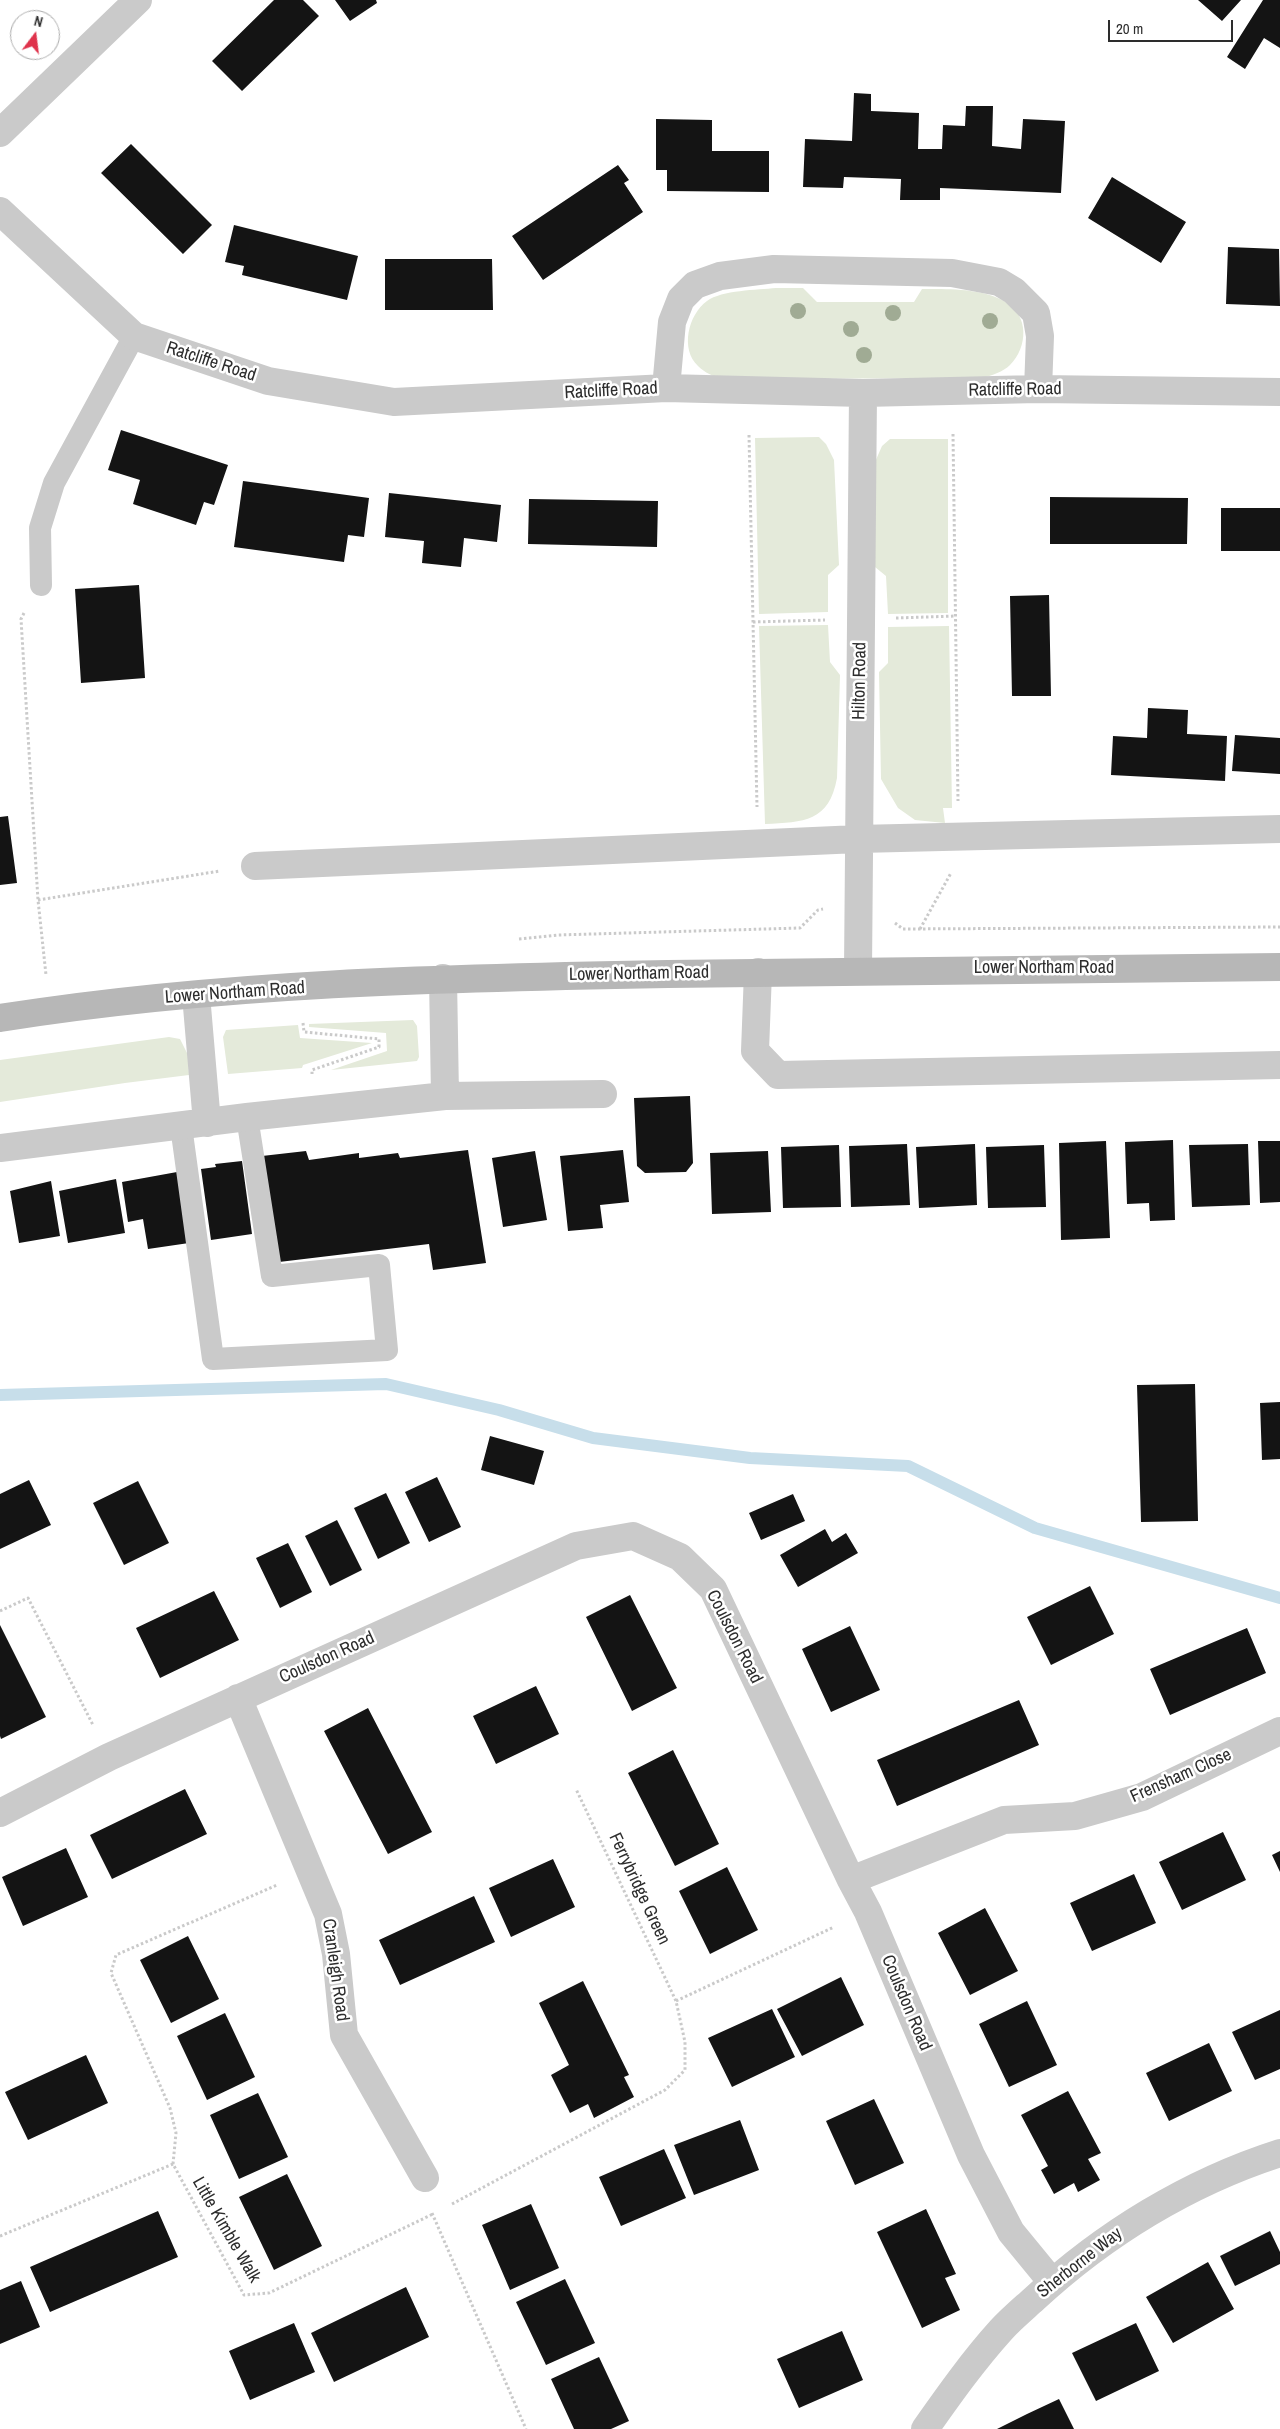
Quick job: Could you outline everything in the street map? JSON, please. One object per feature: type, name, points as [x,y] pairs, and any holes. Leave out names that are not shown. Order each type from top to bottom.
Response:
[{"type":"main road","name":"Lower Northam Road","points":[[0,1018],[49,1010],[196,995],[443,978],[858,969],[1280,967]]},
{"type":"street","points":[[0,133],[138,0]]},
{"type":"street","name":"Ratcliffe Road","points":[[0,211],[134,336],[268,381],[394,402],[666,388],[863,393],[1038,389],[1280,392]]},
{"type":"street","points":[[666,388],[672,322],[681,299],[695,286],[720,276],[774,269],[952,273],[999,282],[1014,291],[1036,313],[1040,336],[1038,389]]},
{"type":"street","name":"Hilton Road","points":[[858,969],[863,393]]},
{"type":"street","points":[[255,866],[758,842],[1280,829]]},
{"type":"street","points":[[758,972],[754,1051],[778,1075],[1280,1065]]},
{"type":"street","points":[[443,978],[445,1096]]},
{"type":"street","points":[[194,1124],[196,995]]},
{"type":"street","points":[[0,1148],[247,1117],[445,1096],[603,1094]]},
{"type":"street","name":"Coulsdon Road","points":[[0,1813],[109,1757],[576,1546],[633,1536],[680,1557],[713,1589],[868,1912],[971,2155],[1011,2232],[1052,2282]]},
{"type":"street","name":"Cranleigh Road","points":[[238,1698],[312,1869],[328,1914],[336,1954],[344,2034],[421,2170]]},
{"type":"street","name":"Frensham Close","points":[[851,1880],[1004,1820],[1075,1816],[1142,1797],[1280,1731]]},
{"type":"street","name":"Sherborne Way","points":[[925,2429],[960,2378],[1002,2329],[1052,2282],[1122,2228],[1196,2188],[1253,2162],[1280,2153]]},
{"type":"lane","points":[[41,585],[40,528],[54,483],[134,336]]},
{"type":"lane","points":[[194,1124],[213,1359],[387,1350],[378,1265],[272,1276],[247,1117]]},
{"type":"path","points":[[920,929],[958,861],[953,434]]},
{"type":"path","points":[[749,435],[758,842]]},
{"type":"path","points":[[41,585],[21,619],[38,900],[49,1010]]},
{"type":"path","points":[[38,900],[255,866]]},
{"type":"path","points":[[303,1020],[304,1032],[379,1039],[379,1048],[312,1070],[316,1109]]},
{"type":"path","points":[[0,1611],[28,1598],[109,1757]]},
{"type":"path","name":"Ferrybridge Green","points":[[450,2205],[665,2090],[685,2070],[684,2042],[676,2001],[576,1789]]},
{"type":"path","points":[[173,2164],[176,2133],[170,2108],[111,1973],[116,1955],[312,1869]]},
{"type":"path","points":[[676,2001],[868,1912]]},
{"type":"path","name":"Little Kimble Walk","points":[[0,2236],[173,2164],[244,2295],[269,2293],[433,2214]]},
{"type":"path","points":[[421,2170],[433,2214],[526,2429]]},
{"type":"path","points":[[433,2214],[441,2210]]},
{"type":"green space","points":[[803,288],[817,302],[914,302],[922,289],[954,289],[986,294],[997,297],[1014,308],[1022,323],[1023,341],[1016,358],[1010,365],[1001,371],[983,378],[722,379],[703,371],[692,359],[688,342],[691,323],[700,307],[713,297],[721,295],[740,291]]},
{"type":"green space","points":[[819,437],[826,444],[834,460],[839,565],[828,575],[828,612],[759,614],[755,438]]},
{"type":"green space","points":[[890,439],[948,439],[948,613],[888,614],[886,576],[875,567],[875,462],[882,446]]},
{"type":"green space","points":[[828,625],[830,662],[840,675],[837,778],[833,793],[828,803],[813,817],[792,822],[765,824],[759,626]]},
{"type":"green space","points":[[949,626],[952,808],[943,808],[945,823],[915,820],[898,808],[881,779],[879,672],[888,663],[888,627]]},
{"type":"green space","points":[[413,1020],[417,1026],[419,1057],[417,1061],[331,1070],[387,1051],[386,1033],[309,1027],[309,1024]]},
{"type":"green space","points":[[298,1025],[300,1038],[372,1043],[303,1065],[302,1068],[228,1074],[223,1037],[226,1030]]},
{"type":"green space","points":[[169,1037],[180,1039],[188,1055],[189,1075],[0,1102],[0,1060]]},
{"type":"building","points":[[274,0],[303,0],[319,16],[242,91],[212,61]]},
{"type":"building","points":[[335,0],[376,0],[377,3],[350,21]]},
{"type":"building","points":[[1198,0],[1241,0],[1222,21]]},
{"type":"building","points":[[1263,0],[1280,0],[1280,48],[1264,38],[1245,69],[1227,57]]},
{"type":"building","points":[[854,93],[871,94],[871,111],[919,113],[918,149],[942,149],[943,125],[965,126],[966,106],[993,106],[992,146],[1021,149],[1023,119],[1065,121],[1061,193],[940,188],[940,200],[900,200],[901,179],[844,177],[843,188],[803,187],[805,139],[852,141]]},
{"type":"building","points":[[656,119],[712,120],[712,151],[769,151],[769,192],[667,191],[667,170],[656,170]]},
{"type":"building","points":[[131,144],[212,225],[183,254],[101,173]]},
{"type":"building","points":[[618,165],[629,180],[624,183],[643,212],[543,280],[512,236]]},
{"type":"building","points":[[1112,177],[1186,222],[1161,263],[1088,218]]},
{"type":"building","points":[[234,225],[358,256],[347,300],[242,275],[244,266],[225,262]]},
{"type":"building","points":[[1228,247],[1279,249],[1280,306],[1226,304]]},
{"type":"building","points":[[385,259],[492,259],[493,310],[385,310]]},
{"type":"building","points":[[121,430],[228,465],[214,505],[204,502],[196,525],[133,504],[140,480],[108,470]]},
{"type":"building","points":[[243,481],[369,498],[364,537],[348,535],[344,562],[234,547]]},
{"type":"building","points":[[389,493],[501,505],[497,542],[464,538],[461,567],[422,563],[424,541],[385,537]]},
{"type":"building","points":[[1050,497],[1188,498],[1187,544],[1050,544]]},
{"type":"building","points":[[529,499],[658,501],[657,547],[528,544]]},
{"type":"building","points":[[1221,508],[1280,508],[1280,551],[1221,551]]},
{"type":"building","points":[[139,585],[145,678],[81,683],[75,589]]},
{"type":"building","points":[[1049,595],[1051,696],[1012,696],[1010,596]]},
{"type":"building","points":[[1148,708],[1188,710],[1187,734],[1227,736],[1225,781],[1111,775],[1113,736],[1147,738]]},
{"type":"building","points":[[1235,735],[1280,738],[1280,774],[1232,771]]},
{"type":"building","points":[[8,816],[17,883],[0,885],[0,817]]},
{"type":"building","points":[[690,1096],[693,1163],[686,1172],[645,1173],[637,1166],[634,1098]]},
{"type":"building","points":[[1173,1140],[1175,1220],[1150,1221],[1149,1203],[1127,1204],[1125,1142]]},
{"type":"building","points":[[1106,1141],[1110,1238],[1061,1240],[1059,1143]]},
{"type":"building","points":[[1258,1141],[1280,1141],[1280,1202],[1260,1203]]},
{"type":"building","points":[[907,1144],[910,1205],[851,1207],[849,1146]]},
{"type":"building","points":[[975,1144],[977,1205],[919,1208],[916,1147]]},
{"type":"building","points":[[1248,1144],[1250,1205],[1192,1207],[1189,1145]]},
{"type":"building","points":[[839,1145],[841,1207],[783,1208],[781,1147]]},
{"type":"building","points":[[1044,1145],[1046,1207],[988,1208],[986,1147]]},
{"type":"building","points":[[468,1150],[486,1263],[433,1270],[429,1244],[279,1262],[262,1156],[306,1151],[309,1160],[359,1153],[359,1158],[398,1153],[400,1158]]},
{"type":"building","points":[[623,1150],[629,1202],[600,1205],[603,1228],[568,1231],[560,1156]]},
{"type":"building","points":[[535,1151],[547,1220],[503,1227],[492,1158]]},
{"type":"building","points":[[768,1151],[771,1212],[712,1214],[710,1153]]},
{"type":"building","points":[[242,1161],[252,1234],[211,1240],[201,1169],[216,1167],[215,1164]]},
{"type":"building","points":[[177,1172],[189,1243],[148,1249],[143,1219],[128,1222],[122,1182]]},
{"type":"building","points":[[116,1179],[125,1233],[68,1243],[59,1191]]},
{"type":"building","points":[[51,1181],[60,1236],[19,1243],[10,1191]]},
{"type":"building","points":[[1195,1384],[1198,1521],[1141,1522],[1137,1385]]},
{"type":"building","points":[[1280,1402],[1280,1459],[1262,1460],[1260,1403]]},
{"type":"building","points":[[490,1436],[544,1451],[534,1485],[481,1470]]},
{"type":"building","points":[[437,1477],[461,1527],[429,1542],[405,1492]]},
{"type":"building","points":[[29,1480],[51,1525],[0,1549],[0,1494]]},
{"type":"building","points":[[138,1481],[169,1543],[124,1565],[93,1503]]},
{"type":"building","points":[[386,1493],[410,1543],[378,1559],[354,1508]]},
{"type":"building","points":[[793,1494],[805,1521],[761,1540],[749,1513]]},
{"type":"building","points":[[337,1520],[362,1570],[330,1586],[305,1536]]},
{"type":"building","points":[[825,1529],[832,1542],[846,1533],[858,1553],[798,1587],[780,1555]]},
{"type":"building","points":[[288,1543],[312,1592],[280,1608],[256,1558]]},
{"type":"building","points":[[1090,1586],[1114,1634],[1051,1665],[1027,1617]]},
{"type":"building","points":[[214,1591],[239,1640],[160,1678],[136,1628]]},
{"type":"building","points":[[630,1595],[677,1688],[632,1711],[586,1617]]},
{"type":"building","points":[[0,1625],[46,1717],[1,1739],[0,1736]]},
{"type":"building","points":[[850,1626],[880,1690],[831,1712],[802,1649]]},
{"type":"building","points":[[1247,1628],[1266,1673],[1170,1715],[1150,1669]]},
{"type":"building","points":[[536,1686],[559,1734],[496,1764],[473,1716]]},
{"type":"building","points":[[1019,1700],[1039,1745],[897,1806],[877,1760]]},
{"type":"building","points":[[368,1708],[432,1832],[388,1854],[324,1731]]},
{"type":"building","points":[[673,1750],[719,1844],[675,1866],[628,1773]]},
{"type":"building","points":[[185,1789],[207,1834],[112,1879],[90,1835]]},
{"type":"building","points":[[1223,1832],[1246,1880],[1182,1910],[1159,1862]]},
{"type":"building","points":[[66,1848],[88,1897],[23,1926],[2,1877]]},
{"type":"building","points":[[1280,1851],[1280,1872],[1272,1855]]},
{"type":"building","points":[[553,1859],[575,1907],[511,1937],[489,1888]]},
{"type":"building","points":[[727,1867],[758,1930],[710,1954],[679,1891]]},
{"type":"building","points":[[1134,1874],[1156,1923],[1092,1951],[1070,1903]]},
{"type":"building","points":[[474,1896],[495,1942],[400,1985],[379,1940]]},
{"type":"building","points":[[985,1908],[1018,1971],[970,1995],[938,1933]]},
{"type":"building","points":[[188,1936],[219,1999],[171,2023],[140,1960]]},
{"type":"building","points":[[841,1977],[864,2025],[802,2056],[777,2009]]},
{"type":"building","points":[[583,1981],[629,2075],[624,2077],[634,2097],[594,2118],[588,2104],[570,2113],[551,2075],[569,2065],[539,2003]]},
{"type":"building","points":[[1027,2001],[1057,2065],[1009,2087],[979,2024]]},
{"type":"building","points":[[772,2009],[795,2057],[732,2087],[708,2038]]},
{"type":"building","points":[[1280,2010],[1280,2069],[1255,2080],[1232,2032]]},
{"type":"building","points":[[225,2013],[255,2077],[207,2100],[177,2036]]},
{"type":"building","points":[[1209,2043],[1232,2091],[1169,2121],[1146,2073]]},
{"type":"building","points":[[86,2055],[108,2103],[28,2140],[5,2092]]},
{"type":"building","points":[[1068,2091],[1101,2153],[1088,2159],[1100,2180],[1078,2192],[1074,2183],[1054,2194],[1041,2170],[1048,2166],[1021,2115]]},
{"type":"building","points":[[258,2093],[288,2157],[239,2179],[210,2115]]},
{"type":"building","points":[[874,2099],[904,2163],[855,2185],[826,2121]]},
{"type":"building","points":[[740,2120],[759,2170],[694,2195],[674,2145]]},
{"type":"building","points":[[664,2149],[686,2198],[621,2226],[599,2177]]},
{"type":"building","points":[[287,2174],[322,2246],[274,2270],[239,2197]]},
{"type":"building","points":[[531,2204],[559,2268],[510,2290],[482,2225]]},
{"type":"building","points":[[926,2209],[956,2274],[945,2278],[960,2310],[922,2328],[877,2232]]},
{"type":"building","points":[[158,2211],[178,2257],[50,2312],[30,2267]]},
{"type":"building","points":[[1270,2231],[1280,2252],[1280,2264],[1235,2286],[1220,2256]]},
{"type":"building","points":[[1208,2262],[1234,2309],[1173,2343],[1146,2297]]},
{"type":"building","points":[[565,2279],[595,2343],[546,2365],[516,2302]]},
{"type":"building","points":[[21,2281],[40,2327],[0,2344],[0,2290]]},
{"type":"building","points":[[406,2287],[429,2337],[334,2382],[311,2333]]},
{"type":"building","points":[[294,2323],[315,2372],[250,2400],[229,2351]]},
{"type":"building","points":[[1136,2323],[1159,2371],[1096,2401],[1072,2353]]},
{"type":"building","points":[[842,2331],[863,2380],[799,2408],[777,2359]]},
{"type":"building","points":[[599,2357],[629,2421],[611,2429],[574,2429],[551,2379]]},
{"type":"building","points":[[1059,2399],[1074,2429],[997,2429],[1027,2414]]},
{"type":"waterway","points":[[0,1395],[386,1384],[499,1410],[593,1438],[750,1458],[908,1466],[1035,1528],[1280,1598]]}]
